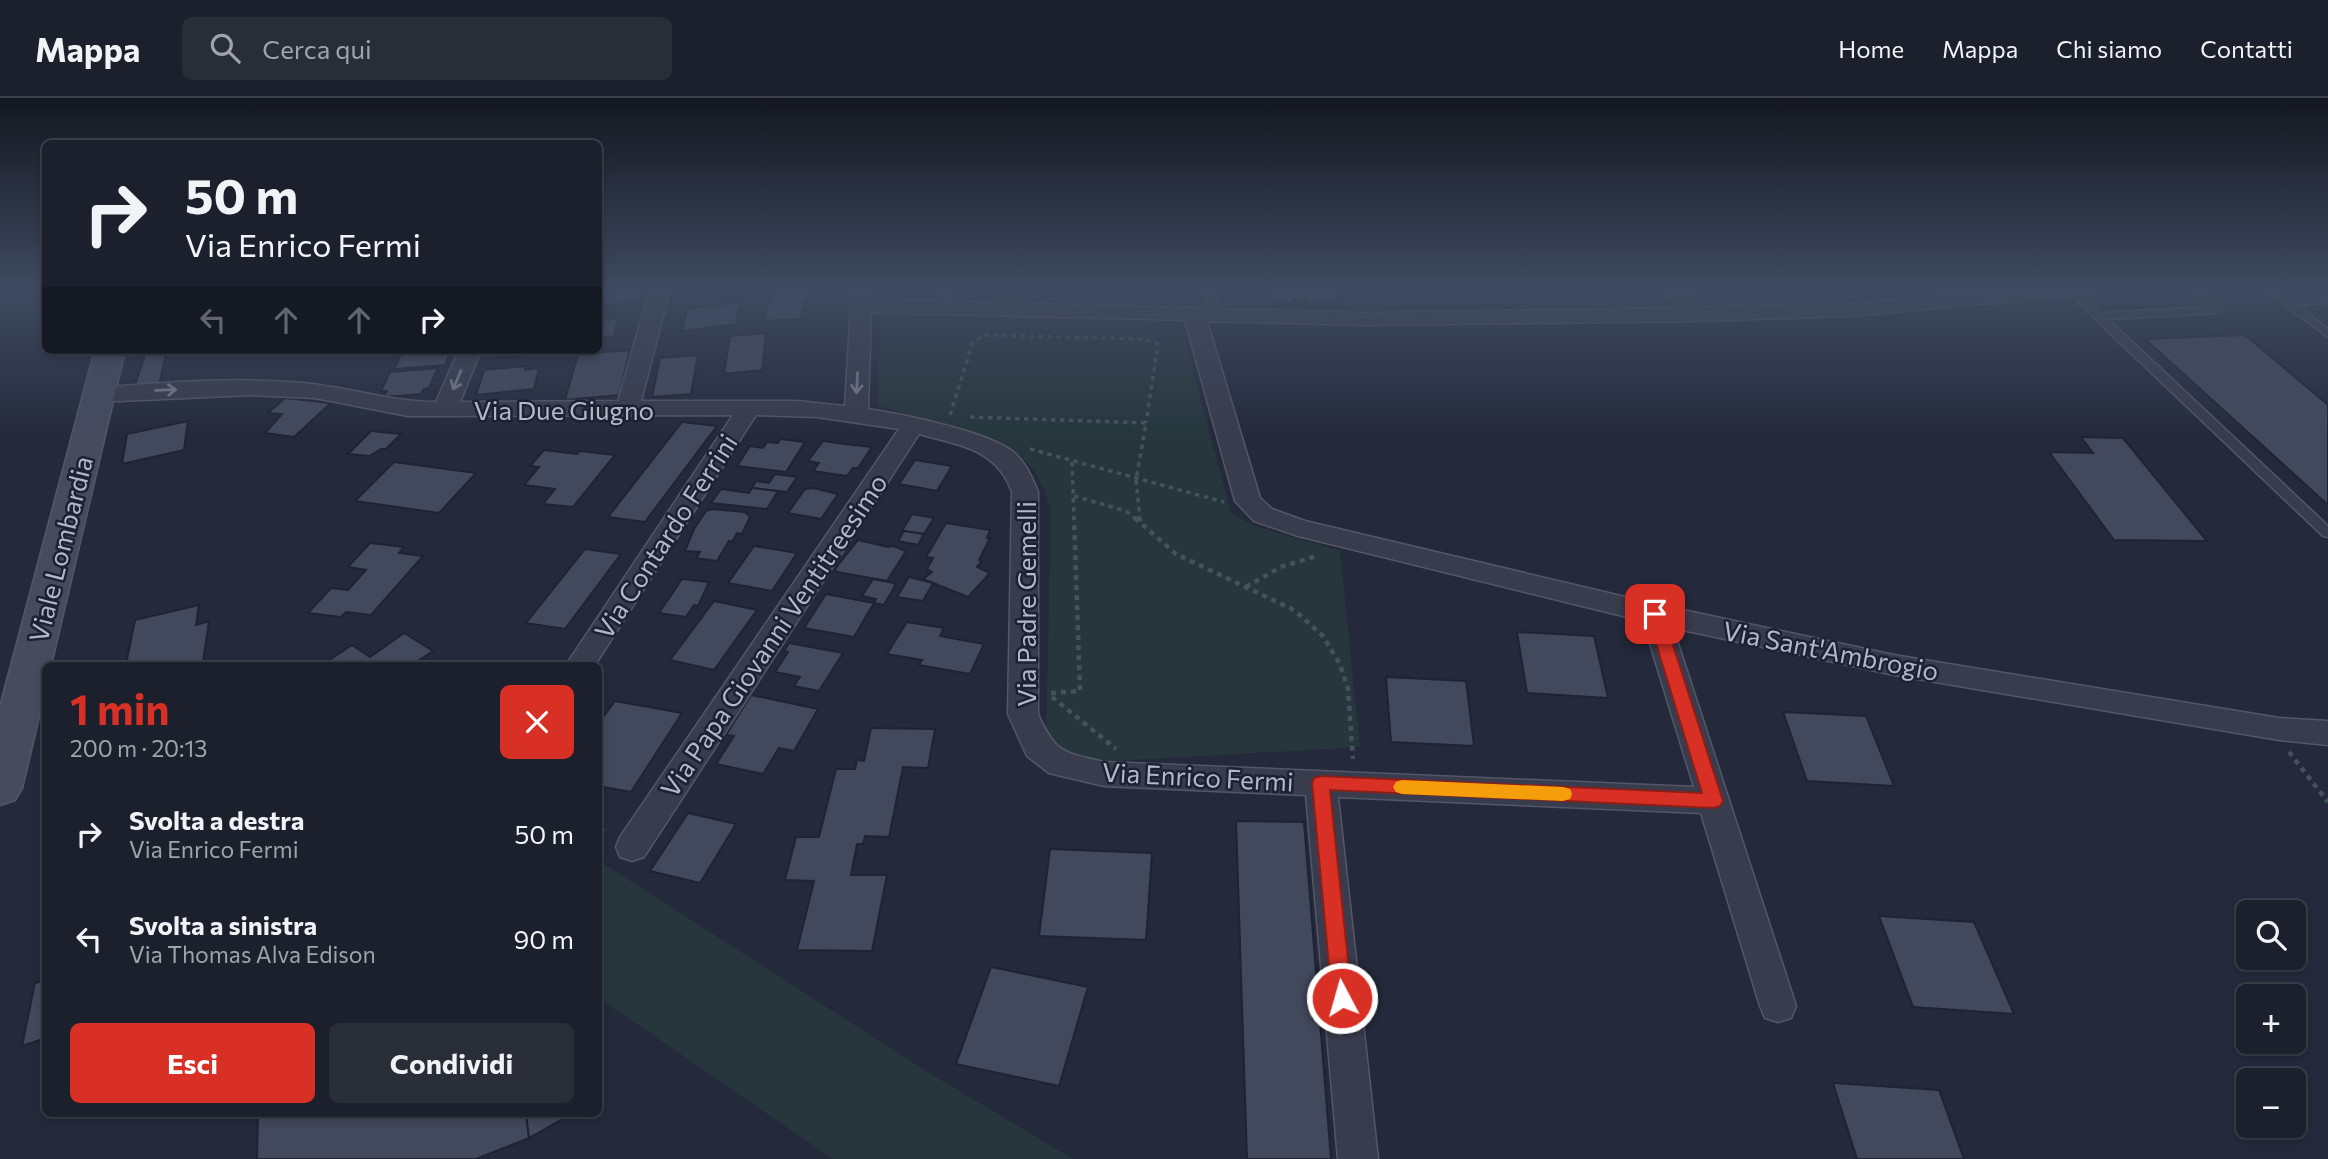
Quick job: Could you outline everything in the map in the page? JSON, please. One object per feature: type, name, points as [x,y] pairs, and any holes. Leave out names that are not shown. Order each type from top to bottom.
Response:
[{"type":"main road","name":"Viale Lombardia","points":[[0,788],[109,354]]},
{"type":"street","points":[[627,409],[646,339]]},
{"type":"street","points":[[856,412],[860,339]]},
{"type":"street","points":[[1210,339],[1248,501]]},
{"type":"street","points":[[445,409],[468,354]]},
{"type":"street","name":"Via Due Giugno","points":[[98,396],[159,390],[248,389],[331,394],[375,405],[445,409],[749,408],[856,412],[914,424],[1020,460]]},
{"type":"street","name":"Via Contardo Ferrini","points":[[582,662],[749,408]]},
{"type":"street","name":"Via Papa Giovanni Ventitreesimo","points":[[632,847],[914,424]]},
{"type":"street","name":"Via Padre Gemelli","points":[[1020,460],[1026,492],[1023,714],[1038,748],[1060,764]]},
{"type":"street","name":"Via Sant'Ambrogio","points":[[1248,501],[1263,515],[1356,543],[1655,614],[1905,666],[2278,729],[2328,733]]},
{"type":"street","points":[[1655,614],[1778,1006]]},
{"type":"street","name":"Via Enrico Fermi","points":[[1060,764],[1104,774],[1714,801]]},
{"type":"street","points":[[1338,784],[1358,1159]]},
{"type":"lane","points":[[2122,339],[2328,533]]},
{"type":"path","points":[[950,416],[973,342],[978,339]]},
{"type":"path","points":[[1128,339],[1144,339],[1158,344],[1136,480],[1140,522]]},
{"type":"path","points":[[914,424],[950,416],[1146,423]]},
{"type":"path","points":[[1020,460],[1072,463],[1228,503],[1248,501]]},
{"type":"path","points":[[1072,463],[1080,691],[1047,693],[1149,776]]},
{"type":"path","points":[[1074,496],[1126,511],[1176,554],[1294,610],[1322,635],[1339,664],[1348,689],[1338,784]]},
{"type":"path","points":[[1246,587],[1269,570],[1298,560],[1340,551],[1356,543]]},
{"type":"path","points":[[2278,729],[2292,758],[2328,802]]},
{"type":"shaded area","points":[[879,339],[1184,339],[1231,513],[1252,525],[1340,551],[1360,747],[1081,763],[1046,735],[1051,513],[1038,477],[1019,455],[1006,447],[878,406]]},
{"type":"shaded area","points":[[602,863],[926,1071],[1073,1159],[833,1159],[602,1000]]},
{"type":"building","points":[[730,339],[765,339],[762,370],[724,374]]},
{"type":"building","points":[[2145,339],[2249,339],[2328,405],[2328,505]]},
{"type":"building","points":[[630,350],[619,395],[565,400],[578,354]]},
{"type":"building","points":[[145,354],[166,354],[159,385],[135,385]]},
{"type":"building","points":[[401,354],[449,354],[445,365],[394,369]]},
{"type":"building","points":[[502,354],[538,354],[501,357]]},
{"type":"building","points":[[698,355],[691,394],[652,397],[660,358]]},
{"type":"building","points":[[526,366],[525,370],[539,368],[534,389],[476,395],[484,370]]},
{"type":"building","points":[[438,368],[429,388],[424,389],[421,394],[384,397],[387,391],[381,391],[390,372]]},
{"type":"building","points":[[285,398],[331,403],[294,437],[265,433],[282,414],[268,413]]},
{"type":"building","points":[[188,421],[184,450],[122,464],[127,434]]},
{"type":"building","points":[[682,422],[717,426],[645,522],[608,517]]},
{"type":"building","points":[[371,431],[401,434],[386,449],[370,456],[348,454]]},
{"type":"building","points":[[2081,437],[2123,438],[2207,541],[2114,540],[2049,452],[2093,453]]},
{"type":"building","points":[[780,439],[805,442],[786,472],[737,466],[750,446],[763,448],[767,442],[778,443]]},
{"type":"building","points":[[823,441],[872,447],[858,468],[853,468],[847,476],[813,471],[819,463],[808,461]]},
{"type":"building","points":[[544,450],[615,455],[573,507],[543,504],[555,489],[524,485],[539,467],[530,466]]},
{"type":"building","points":[[915,460],[952,466],[937,491],[899,484]]},
{"type":"building","points":[[394,462],[476,473],[439,513],[355,501]]},
{"type":"building","points":[[775,474],[797,477],[787,492],[752,488],[756,481],[769,483]]},
{"type":"building","points":[[752,488],[778,491],[767,509],[711,503],[721,489],[749,493]]},
{"type":"building","points":[[813,488],[838,494],[821,519],[788,513],[805,489]]},
{"type":"building","points":[[712,509],[745,512],[750,517],[742,534],[737,533],[732,542],[729,541],[717,561],[696,558],[700,552],[685,551],[694,529],[706,511]]},
{"type":"building","points":[[912,514],[934,518],[924,534],[902,531]]},
{"type":"building","points":[[946,523],[990,530],[987,538],[990,538],[979,560],[982,561],[977,567],[990,573],[968,597],[923,579],[932,572],[927,569],[933,558],[926,557]]},
{"type":"building","points":[[904,531],[924,534],[918,545],[898,541]]},
{"type":"building","points":[[858,540],[906,551],[887,581],[837,572],[835,569]]},
{"type":"building","points":[[370,543],[404,547],[399,553],[423,556],[371,615],[346,612],[341,617],[308,613],[331,588],[348,590],[366,570],[348,567]]},
{"type":"building","points":[[754,546],[797,553],[772,591],[728,583]]},
{"type":"building","points":[[585,549],[621,554],[565,629],[526,623]]},
{"type":"building","points":[[909,577],[933,583],[923,601],[897,597]]},
{"type":"building","points":[[682,579],[709,582],[698,606],[694,605],[686,617],[659,613]]},
{"type":"building","points":[[873,579],[894,583],[895,586],[884,605],[874,603],[876,599],[862,596]]},
{"type":"building","points":[[826,594],[874,603],[854,637],[804,628]]},
{"type":"building","points":[[714,601],[757,610],[714,670],[670,660]]},
{"type":"building","points":[[199,605],[196,625],[209,621],[203,662],[126,662],[135,620]]},
{"type":"building","points":[[907,622],[944,628],[940,636],[984,644],[970,674],[919,665],[922,660],[887,654]]},
{"type":"building","points":[[1517,632],[1594,636],[1608,698],[1527,693]]},
{"type":"building","points":[[404,633],[433,651],[416,662],[326,662],[352,645],[370,657]]},
{"type":"building","points":[[789,643],[843,653],[819,691],[794,686],[800,677],[775,672],[788,652],[784,651]]},
{"type":"building","points":[[1386,677],[1466,681],[1474,746],[1391,742]]},
{"type":"building","points":[[751,695],[818,709],[794,751],[779,748],[763,774],[716,764],[734,736],[726,735]]},
{"type":"building","points":[[615,701],[682,713],[631,792],[602,787],[602,719]]},
{"type":"building","points":[[1783,712],[1866,716],[1894,786],[1807,781]]},
{"type":"building","points":[[871,728],[935,729],[928,768],[903,767],[889,837],[865,836],[863,844],[857,844],[851,875],[887,875],[872,951],[797,950],[814,881],[785,880],[796,837],[819,837],[836,769],[855,769],[857,760],[864,761]]},
{"type":"building","points":[[688,813],[736,824],[700,883],[650,871]]},
{"type":"building","points":[[1236,821],[1304,822],[1331,1159],[1247,1159]]},
{"type":"building","points":[[1050,849],[1152,853],[1146,940],[1039,936]]},
{"type":"building","points":[[1879,916],[1974,922],[2014,1014],[1913,1007]]},
{"type":"building","points":[[991,967],[1088,987],[1059,1086],[956,1064]]},
{"type":"building","points":[[42,981],[42,1039],[22,1046],[35,983]]},
{"type":"building","points":[[1833,1083],[1939,1090],[1964,1159],[1857,1159]]},
{"type":"building","points":[[258,1117],[526,1117],[529,1138],[476,1159],[257,1159]]},
{"type":"building","points":[[526,1117],[566,1117],[529,1138]]},
{"type":"slow traffic","points":[[1402,787],[1563,794]]},
{"type":"route","points":[[1342,998],[1321,783],[1714,801],[1655,614]]}]
